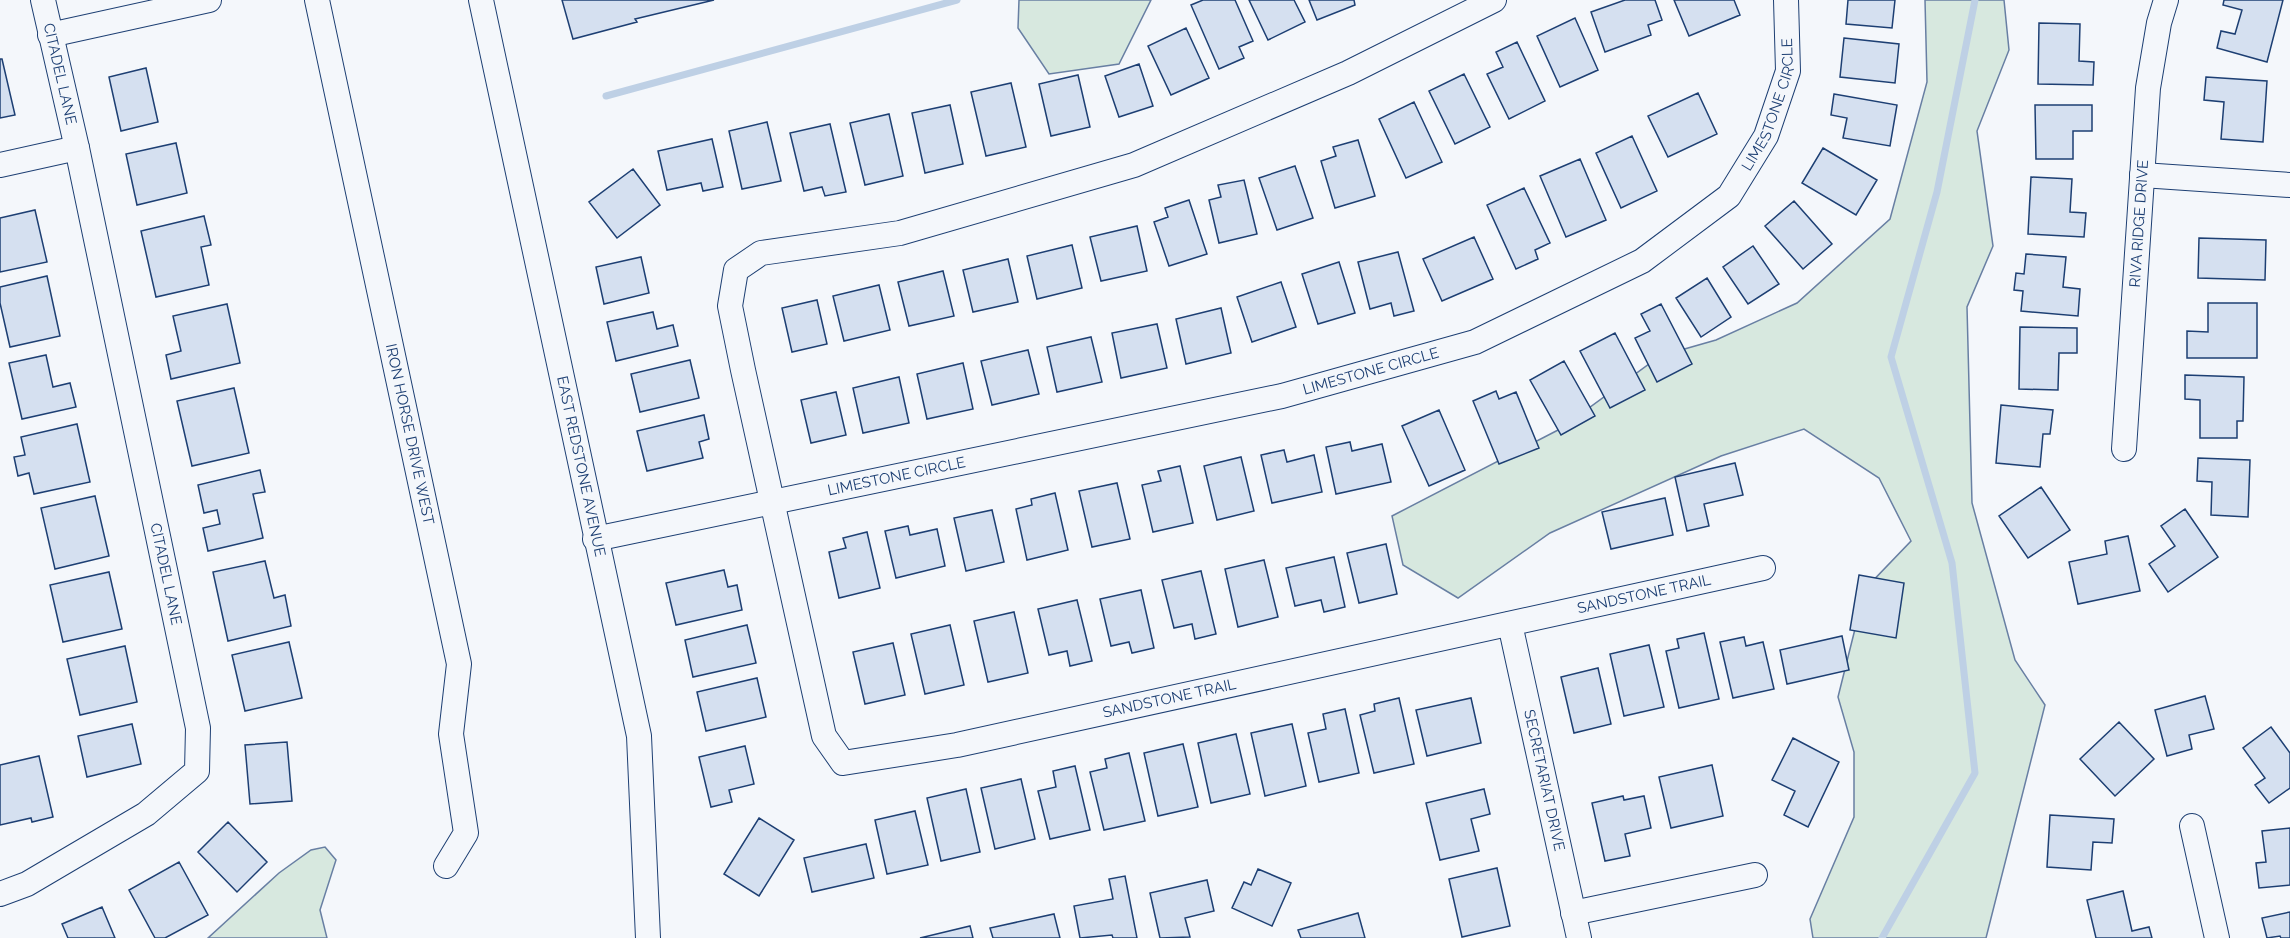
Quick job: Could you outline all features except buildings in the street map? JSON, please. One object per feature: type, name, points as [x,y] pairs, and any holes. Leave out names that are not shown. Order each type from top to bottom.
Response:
[{"type":"street","name":"CITADEL LANE","points":[[0,894],[27,884],[146,814],[197,771],[198,728],[77,148],[43,0]]},
{"type":"street","points":[[50,35],[209,0]]},
{"type":"street","name":"IRON HORSE DRIVE WEST","points":[[317,0],[459,664],[452,734],[466,833],[446,866]]},
{"type":"street","name":"EAST REDSTONE AVENUE","points":[[481,0],[639,736],[648,938]]},
{"type":"street","points":[[773,501],[742,370],[730,306],[736,270],[761,253],[900,233],[1134,165],[1347,73],[1494,0]]},
{"type":"street","name":"LIMESTONE CIRCLE","points":[[595,538],[1282,396],[1475,342],[1642,261],[1730,196],[1766,136],[1788,71],[1786,0]]},
{"type":"street","name":"RIVA RIDGE DRIVE","points":[[2124,448],[2148,88],[2159,23],[2166,0]]},
{"type":"street","points":[[0,165],[77,148]]},
{"type":"street","points":[[2142,175],[2290,185]]},
{"type":"street","name":"SANDSTONE TRAIL","points":[[773,501],[824,736],[843,763],[957,745],[1762,568]]},
{"type":"street","name":"SECRETARIAT DRIVE","points":[[1510,624],[1579,938]]},
{"type":"street","points":[[2192,826],[2217,938]]},
{"type":"street","points":[[1573,913],[1755,875]]},
{"type":"shaded area","points":[[1019,0],[1151,0],[1119,64],[1049,74],[1018,28]]},
{"type":"shaded area","points":[[1925,0],[2004,0],[2009,50],[1977,131],[1993,246],[1967,307],[1972,503],[2015,660],[2045,705],[1986,938],[1813,938],[1810,919],[1854,817],[1854,752],[1838,697],[1865,589],[1911,541],[1879,478],[1804,429],[1721,456],[1550,533],[1458,598],[1403,565],[1392,516],[1560,429],[1660,356],[1716,340],[1797,303],[1890,219],[1927,82]]},
{"type":"shaded area","points":[[325,847],[336,860],[320,910],[327,938],[208,938],[279,873],[311,850]]},
{"type":"waterway","points":[[606,96],[957,0]]},
{"type":"waterway","points":[[1882,938],[1975,773],[1952,563],[1891,357],[1937,192],[1975,0]]}]
